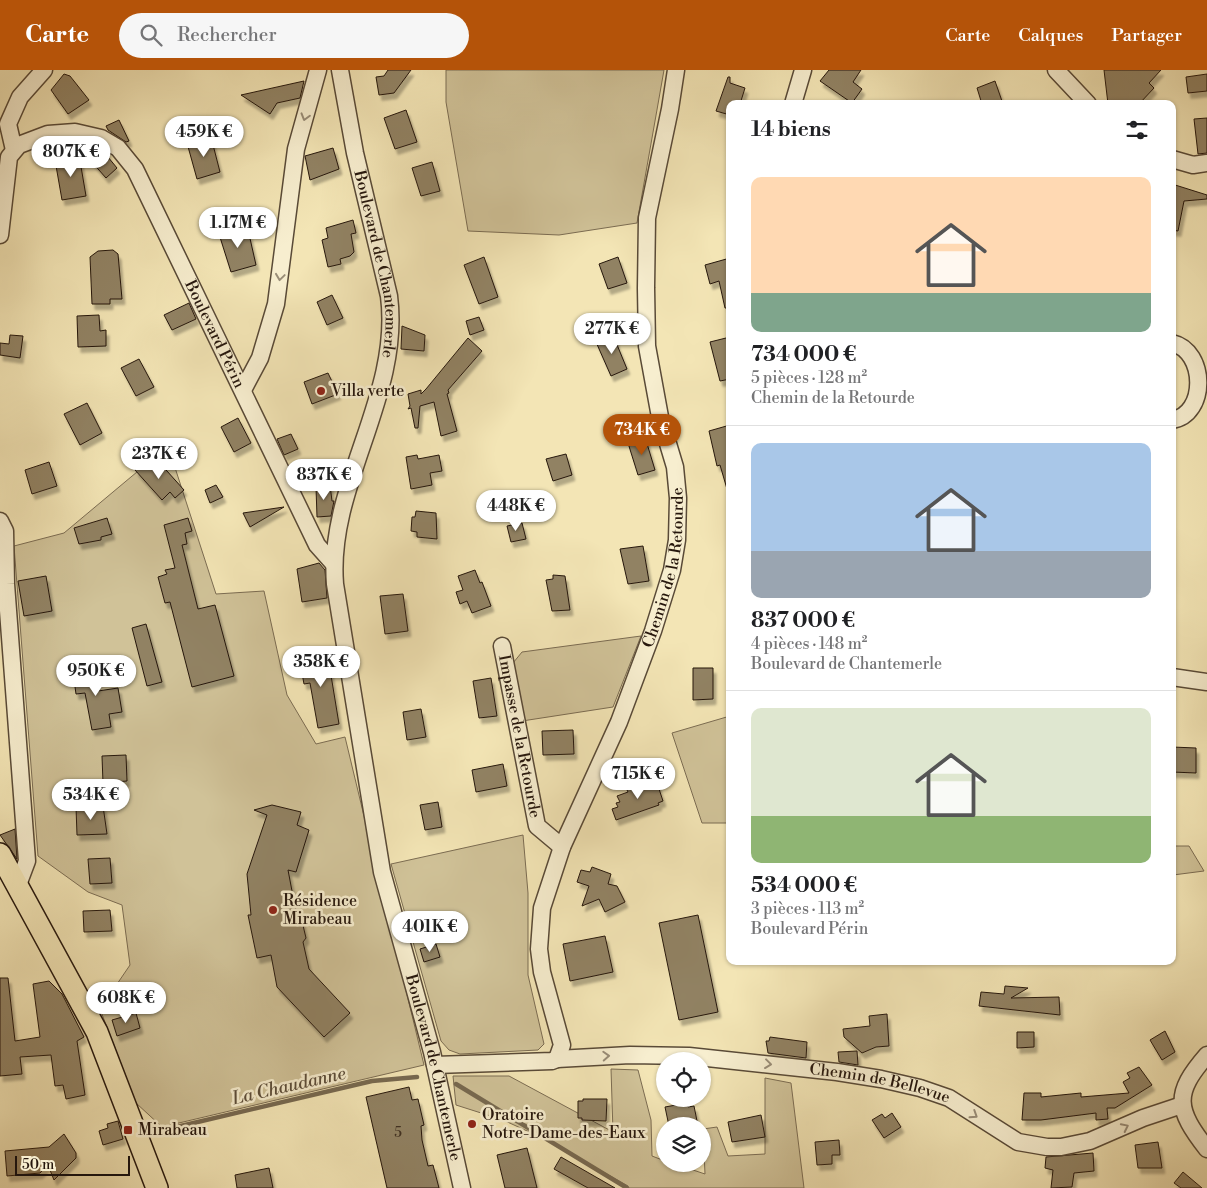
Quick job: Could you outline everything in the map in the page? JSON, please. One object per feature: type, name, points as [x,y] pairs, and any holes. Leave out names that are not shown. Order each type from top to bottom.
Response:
[{"type":"main road","points":[[0,854],[97,1032],[157,1188]]},
{"type":"main road","points":[[138,1141],[146,1188]]},
{"type":"street","points":[[0,235],[10,157],[14,150],[8,124],[20,97],[44,70]]},
{"type":"street","points":[[243,390],[260,358],[276,304],[296,149],[318,70]]},
{"type":"street","name":"Boulevard de Chantemerle","points":[[340,70],[348,120],[390,296],[392,315],[384,374],[377,405],[354,472],[337,536],[333,563],[353,702],[382,872],[435,1065],[462,1188]]},
{"type":"street","name":"Chemin de la Retourde","points":[[556,1050],[539,948],[542,908],[559,840],[619,722],[651,638],[672,570],[677,540],[678,498],[675,467],[660,417],[647,346],[646,288],[647,218],[670,109],[676,70]]},
{"type":"street","points":[[794,100],[803,70]]},
{"type":"street","points":[[1056,70],[1084,100]]},
{"type":"street","name":"Boulevard Périn","points":[[14,150],[32,138],[48,134],[75,132],[101,138],[118,148],[135,169],[317,545],[333,563]]},
{"type":"street","points":[[1176,161],[1193,165],[1207,163]]},
{"type":"street","points":[[1176,343],[1181,344],[1195,353],[1204,366],[1205,386],[1197,408],[1176,420]]},
{"type":"street","points":[[0,521],[5,531],[6,584],[27,861],[18,885]]},
{"type":"street","name":"Impasse de la Retourde","points":[[502,646],[537,826],[544,834],[559,840]]},
{"type":"street","points":[[1176,678],[1207,682]]},
{"type":"street","name":"Chemin de Bellevue","points":[[435,1065],[556,1050],[630,1055],[689,1056],[837,1072],[920,1088],[949,1098],[1018,1142],[1047,1147],[1061,1147],[1090,1141],[1143,1118],[1182,1105]]},
{"type":"street","points":[[1207,1054],[1188,1078],[1184,1087],[1182,1105],[1184,1115],[1207,1149]]},
{"type":"shaded area","points":[[446,70],[664,70],[637,223],[559,235],[468,231],[446,102]]},
{"type":"shaded area","points":[[168,446],[216,594],[264,591],[287,695],[316,744],[345,737],[424,1065],[162,1127],[136,1103],[100,1009],[130,965],[122,905],[88,892],[38,856],[14,546],[64,533]]},
{"type":"shaded area","points":[[641,636],[613,707],[522,721],[513,663],[522,652]]},
{"type":"shaded area","points":[[726,717],[726,823],[702,823],[672,733]]},
{"type":"shaded area","points":[[523,835],[528,893],[528,975],[544,1044],[538,1050],[460,1054],[449,1050],[441,1041],[391,864]]},
{"type":"shaded area","points":[[1176,846],[1189,846],[1204,871],[1176,875]]},
{"type":"shaded area","points":[[611,1069],[638,1070],[651,1120],[652,1156],[656,1158],[656,1172],[699,1172],[705,1174],[705,1172],[711,1172],[711,1128],[717,1127],[728,1156],[765,1154],[765,1078],[791,1083],[804,1188],[627,1188],[628,1186],[547,1140],[503,1120],[456,1105],[453,1076],[509,1076],[613,1132]]},
{"type":"building","points":[[388,70],[411,70],[394,93],[379,95],[376,77],[384,76]]},
{"type":"building","points":[[829,70],[861,70],[853,82],[862,89],[854,100],[848,100],[820,81]]},
{"type":"building","points":[[1104,70],[1161,70],[1149,83],[1154,88],[1143,100],[1108,100]]},
{"type":"building","points":[[64,74],[70,76],[89,100],[68,114],[51,90]]},
{"type":"building","points":[[1207,74],[1207,91],[1188,93],[1186,77]]},
{"type":"building","points":[[728,77],[730,77],[730,83],[745,88],[741,100],[726,100],[726,114],[716,111]]},
{"type":"building","points":[[304,81],[300,98],[277,103],[270,114],[241,95]]},
{"type":"building","points":[[995,81],[1002,100],[981,100],[977,88]]},
{"type":"building","points":[[406,110],[417,142],[395,149],[384,118]]},
{"type":"building","points":[[1207,118],[1207,153],[1198,154],[1194,119]]},
{"type":"building","points":[[119,120],[129,141],[126,142],[108,130],[106,126]]},
{"type":"building","points":[[211,137],[220,172],[197,179],[187,143]]},
{"type":"building","points":[[333,148],[339,169],[310,180],[305,156]]},
{"type":"building","points":[[103,151],[117,168],[106,178],[91,161]]},
{"type":"building","points":[[79,155],[86,196],[62,200],[55,160]]},
{"type":"building","points":[[432,162],[440,191],[421,196],[412,168]]},
{"type":"building","points":[[1176,185],[1207,195],[1207,199],[1184,201],[1178,231],[1176,231]]},
{"type":"building","points":[[353,220],[356,233],[351,234],[354,252],[350,256],[340,259],[341,264],[328,267],[322,240],[328,238],[326,228]]},
{"type":"building","points":[[243,227],[246,235],[249,234],[256,265],[231,272],[219,234]]},
{"type":"building","points":[[113,250],[118,254],[122,299],[110,299],[110,304],[92,304],[90,257],[98,251]]},
{"type":"building","points":[[484,257],[498,297],[479,304],[464,265]]},
{"type":"building","points":[[618,257],[627,283],[608,289],[599,264]]},
{"type":"building","points":[[726,259],[726,308],[719,281],[710,284],[705,265]]},
{"type":"building","points":[[332,295],[343,318],[327,325],[317,302]]},
{"type":"building","points":[[189,303],[196,319],[172,330],[164,315]]},
{"type":"building","points":[[99,315],[100,331],[106,330],[106,346],[78,347],[77,316]]},
{"type":"building","points":[[479,317],[484,330],[470,335],[466,321]]},
{"type":"building","points":[[402,326],[425,335],[424,351],[401,349]]},
{"type":"building","points":[[10,335],[23,336],[20,358],[0,355],[0,343],[9,344]]},
{"type":"building","points":[[613,335],[627,369],[611,376],[596,342]]},
{"type":"building","points":[[468,338],[482,351],[448,390],[449,393],[447,394],[457,431],[441,436],[434,402],[420,406],[418,428],[415,428],[411,408],[408,409],[410,406],[408,394],[421,390],[421,394]]},
{"type":"building","points":[[726,338],[726,380],[720,381],[710,342]]},
{"type":"building","points":[[139,359],[154,387],[136,396],[121,368]]},
{"type":"building","name":"Villa verte","points":[[328,373],[338,394],[312,404],[304,382]]},
{"type":"building","points":[[87,403],[102,433],[80,445],[64,414]]},
{"type":"building","points":[[238,418],[251,443],[234,452],[221,427]]},
{"type":"building","points":[[726,426],[726,486],[720,465],[717,466],[709,431]]},
{"type":"building","points":[[291,434],[298,449],[284,455],[277,439]]},
{"type":"building","points":[[645,437],[655,470],[638,475],[628,443]]},
{"type":"building","points":[[566,454],[572,475],[553,481],[546,459]]},
{"type":"building","points":[[417,455],[418,459],[439,455],[442,471],[430,473],[432,485],[411,489],[406,457]]},
{"type":"building","points":[[145,461],[151,468],[158,461],[184,490],[175,498],[170,492],[162,500],[135,470]]},
{"type":"building","points":[[49,462],[57,486],[32,494],[25,470]]},
{"type":"building","points":[[216,485],[223,497],[210,503],[205,490]]},
{"type":"building","points":[[330,485],[332,501],[334,501],[331,516],[317,517],[316,487]]},
{"type":"building","points":[[284,507],[250,527],[243,513]]},
{"type":"building","points":[[416,511],[436,513],[437,539],[417,537],[417,532],[411,531],[412,517],[415,517]]},
{"type":"building","points":[[107,518],[112,534],[101,537],[101,540],[79,544],[74,528]]},
{"type":"building","points":[[188,518],[192,531],[185,533],[187,544],[182,545],[198,609],[215,605],[234,676],[192,687],[170,602],[165,603],[158,577],[167,574],[165,570],[175,568],[164,525]]},
{"type":"building","points":[[522,523],[526,539],[511,542],[507,526]]},
{"type":"building","points":[[643,546],[649,581],[628,584],[620,549]]},
{"type":"building","points":[[319,563],[325,570],[327,598],[302,602],[297,569]]},
{"type":"building","points":[[475,570],[480,583],[482,582],[491,606],[472,613],[467,601],[460,604],[456,592],[463,590],[458,576]]},
{"type":"building","points":[[553,575],[565,576],[570,610],[552,611],[546,580],[553,579]]},
{"type":"building","points":[[46,576],[52,611],[24,616],[18,581]]},
{"type":"building","points":[[403,594],[408,631],[385,634],[380,596]]},
{"type":"building","points":[[146,624],[162,682],[147,686],[132,628]]},
{"type":"building","points":[[327,651],[339,724],[318,728],[310,683],[304,684],[299,657]]},
{"type":"building","points":[[81,656],[86,680],[96,678],[98,691],[118,688],[122,712],[109,714],[111,727],[92,730],[85,693],[76,694],[71,658]]},
{"type":"building","points":[[693,668],[713,668],[713,699],[693,700]]},
{"type":"building","points":[[491,678],[497,716],[479,718],[473,681]]},
{"type":"building","points":[[421,709],[426,737],[407,740],[403,712]]},
{"type":"building","points":[[573,730],[574,754],[543,755],[542,731]]},
{"type":"building","points":[[1176,747],[1196,748],[1196,773],[1176,772]]},
{"type":"building","points":[[126,755],[127,781],[103,783],[102,756]]},
{"type":"building","points":[[503,764],[507,786],[476,792],[472,770]]},
{"type":"building","points":[[656,780],[663,801],[658,803],[659,805],[616,820],[612,809],[618,807],[616,803],[620,802],[617,796],[628,792],[627,790]]},
{"type":"building","points":[[438,802],[442,827],[425,830],[420,805]]},
{"type":"building","points":[[272,805],[301,812],[297,825],[309,830],[296,872],[288,870],[296,912],[300,913],[306,938],[303,942],[309,969],[350,1013],[324,1037],[277,987],[271,955],[257,958],[248,915],[251,915],[247,874],[267,815],[254,810]]},
{"type":"building","points":[[103,806],[107,834],[77,835],[76,807]]},
{"type":"building","points":[[15,829],[17,859],[0,835]]},
{"type":"building","points":[[110,858],[112,883],[90,884],[88,859]]},
{"type":"building","points":[[592,867],[611,874],[608,884],[617,886],[625,902],[605,912],[599,899],[582,906],[589,886],[577,882],[581,870],[590,872]]},
{"type":"building","points":[[110,910],[112,931],[84,932],[83,911]]},
{"type":"building","points":[[698,915],[718,1012],[679,1020],[659,923]]},
{"type":"building","points":[[605,936],[613,972],[570,981],[563,944]]},
{"type":"building","points":[[436,944],[440,957],[424,962],[420,949]]},
{"type":"building","points":[[0,978],[8,978],[15,1041],[40,1037],[33,984],[49,981],[62,994],[84,1037],[77,1041],[85,1095],[66,1099],[63,1085],[55,1086],[51,1055],[20,1057],[22,1074],[0,1076]]},
{"type":"building","points":[[1005,986],[1028,988],[1011,998],[1059,997],[1060,1015],[979,1006],[981,992],[1004,994]]},
{"type":"building","points":[[136,1013],[140,1028],[117,1036],[112,1020]]},
{"type":"building","points":[[887,1014],[889,1046],[876,1047],[862,1053],[844,1037],[843,1029],[870,1026],[869,1016]]},
{"type":"building","points":[[1165,1031],[1175,1052],[1162,1060],[1150,1040]]},
{"type":"building","points":[[1017,1032],[1034,1032],[1034,1047],[1017,1048]]},
{"type":"building","points":[[770,1037],[807,1042],[806,1058],[768,1053],[766,1041],[769,1041]]},
{"type":"building","points":[[857,1051],[858,1065],[839,1062],[838,1052]]},
{"type":"building","points":[[1139,1067],[1152,1085],[1115,1108],[1107,1108],[1108,1119],[1096,1120],[1096,1113],[1041,1120],[1022,1120],[1024,1093],[1041,1093],[1041,1097],[1081,1093],[1081,1097],[1129,1093],[1123,1082],[1130,1078],[1127,1073]]},
{"type":"building","points":[[409,1087],[412,1100],[418,1099],[424,1125],[421,1126],[422,1140],[428,1166],[433,1165],[439,1188],[387,1188],[366,1097]]},
{"type":"building","points":[[583,1099],[607,1099],[606,1121],[582,1120],[582,1118],[578,1118],[578,1101],[583,1101]]},
{"type":"building","points":[[665,1107],[694,1107],[696,1117],[667,1117]]},
{"type":"building","points":[[892,1113],[901,1127],[884,1138],[872,1120],[882,1114],[885,1118]]},
{"type":"building","points":[[761,1115],[765,1137],[732,1142],[728,1122]]},
{"type":"building","points":[[118,1121],[123,1139],[103,1145],[99,1131],[108,1128],[107,1124]]},
{"type":"building","points":[[64,1134],[76,1153],[76,1158],[54,1180],[48,1165],[40,1173],[7,1176],[5,1151],[49,1147]]},
{"type":"building","points":[[839,1140],[840,1155],[832,1155],[832,1164],[817,1165],[815,1142]]},
{"type":"building","points":[[1158,1142],[1162,1168],[1138,1168],[1135,1145]]},
{"type":"building","points":[[527,1148],[537,1188],[505,1188],[497,1155]]},
{"type":"building","points":[[1093,1153],[1094,1171],[1074,1173],[1072,1187],[1051,1188],[1053,1170],[1045,1168],[1046,1157]]},
{"type":"building","points":[[561,1157],[615,1188],[588,1188],[554,1169]]},
{"type":"building","points":[[269,1168],[273,1188],[237,1188],[235,1175]]},
{"type":"building","points":[[1183,1172],[1202,1188],[1181,1188],[1174,1183]]},
{"type":"waterway","name":"La Chaudanne","points":[[168,1129],[372,1081],[417,1077]]},
{"type":"waterway","name":"La Chaudanne","points":[[456,1084],[627,1188]]},
{"type":"place","name":"Villa verte","points":[[321,391]]},
{"type":"place","name":"Résidence Mirabeau","points":[[273,910]]},
{"type":"place","name":"Oratoire Notre-Dame-des-Eaux","points":[[472,1124]]},
{"type":"place","name":"Mirabeau","points":[[128,1130]]}]
